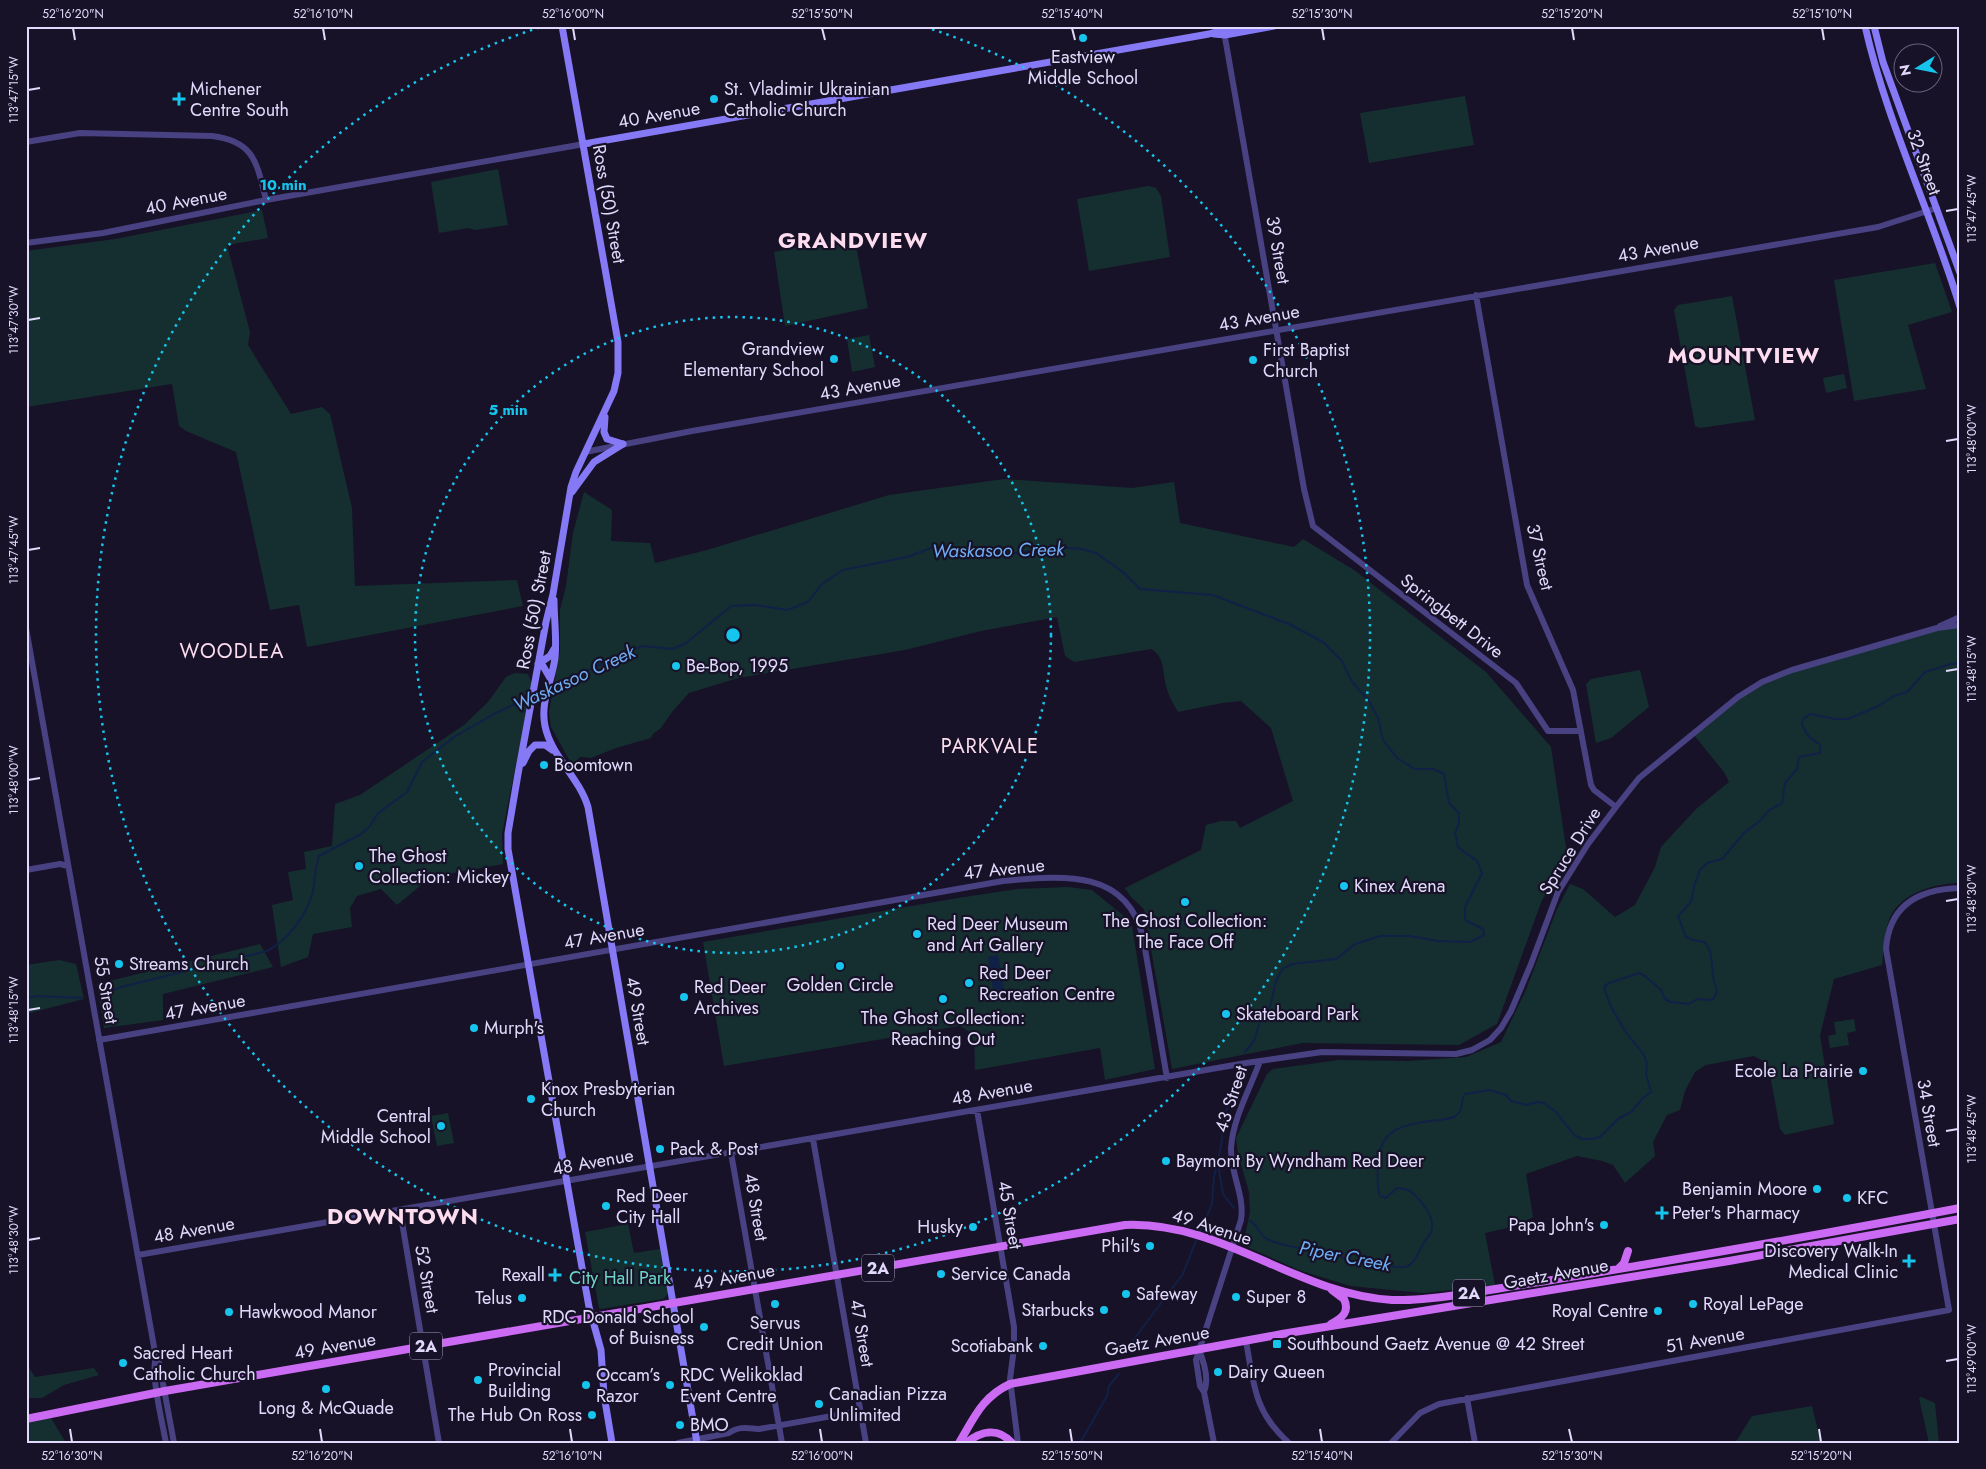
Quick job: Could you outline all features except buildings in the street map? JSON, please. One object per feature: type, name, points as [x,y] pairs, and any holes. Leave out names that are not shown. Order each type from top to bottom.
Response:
[{"type":"main road","name":"Ross (50) Street","points":[[562,26],[619,349],[617,381],[605,413],[576,472],[570,494],[553,594],[549,606],[518,774],[508,833],[508,849],[592,1317],[603,1361],[604,1395],[612,1443]]},
{"type":"main road","name":"40 Avenue","points":[[584,144],[1209,34],[1236,26]]},
{"type":"main road","name":"40 Avenue","points":[[1224,30],[1274,26]]},
{"type":"main road","name":"32 Street","points":[[1865,26],[1878,76],[1960,307]]},
{"type":"main road","name":"32 Street","points":[[1874,26],[1886,70],[1960,273]]},
{"type":"main road","points":[[605,413],[605,436],[611,441],[623,444]]},
{"type":"main road","points":[[570,494],[592,463],[605,453],[623,444]]},
{"type":"main road","name":"49 Street","points":[[553,594],[555,658],[545,695],[545,727],[551,744],[578,785],[587,804],[697,1441]]},
{"type":"main road","points":[[550,678],[543,666],[538,664],[552,654],[555,643]]},
{"type":"main road","points":[[518,774],[527,754],[535,744],[545,744],[559,756]]},
{"type":"main road","name":"Gaetz Avenue","points":[[1321,1283],[1349,1293],[1390,1300],[1409,1300],[1484,1291],[1642,1265],[1960,1208]]},
{"type":"main road","name":"Gaetz Avenue","points":[[1010,1384],[1325,1327],[1723,1262],[1960,1219]]},
{"type":"main road","name":"49 Avenue","points":[[26,1419],[161,1392],[1126,1225],[1147,1224],[1191,1232],[1321,1283]]},
{"type":"main road","points":[[1618,1269],[1624,1262],[1628,1251],[1642,1265]]},
{"type":"main road","points":[[1321,1283],[1341,1296],[1346,1305],[1346,1312],[1342,1317],[1325,1327]]},
{"type":"main road","name":"2A","points":[[959,1443],[987,1398],[1010,1384]]},
{"type":"main road","points":[[970,1424],[1003,1435],[1012,1443]]},
{"type":"main road","points":[[966,1443],[979,1434],[993,1432]]},
{"type":"street","name":"39 Street","points":[[1224,30],[1308,509]]},
{"type":"street","points":[[26,142],[77,134],[103,133],[228,138],[248,149],[257,163],[266,200]]},
{"type":"street","name":"40 Avenue","points":[[26,243],[103,233],[266,200],[584,144]]},
{"type":"street","name":"43 Avenue","points":[[585,452],[1878,226],[1937,208]]},
{"type":"street","name":"37 Street","points":[[1476,295],[1527,585],[1570,683],[1591,785],[1594,790],[1616,807]]},
{"type":"street","name":"Springbett Drive","points":[[1308,509],[1316,529],[1516,683],[1548,731],[1581,730]]},
{"type":"street","name":"Spruce Drive","points":[[1937,628],[1960,617]]},
{"type":"street","name":"Spruce Drive","points":[[1260,1061],[1333,1052],[1456,1054],[1472,1050],[1490,1040],[1501,1028],[1511,1011],[1558,892],[1588,844],[1639,778],[1730,704],[1756,686],[1783,673],[1937,628],[1960,625]]},
{"type":"street","name":"55 Street","points":[[26,628],[156,1358],[159,1362],[166,1443]]},
{"type":"street","points":[[26,870],[60,864],[68,866]]},
{"type":"street","name":"47 Avenue","points":[[99,1040],[1003,881],[1078,879],[1095,882],[1112,890],[1130,906],[1141,929],[1167,1078]]},
{"type":"street","name":"34 Street","points":[[1949,1310],[1886,956],[1887,935],[1892,922],[1911,900],[1932,890],[1960,888]]},
{"type":"street","name":"48 Avenue","points":[[138,1255],[1260,1061]]},
{"type":"street","name":"43 Street","points":[[1214,1443],[1204,1392],[1200,1386],[1197,1365],[1199,1349],[1241,1220],[1241,1194],[1232,1161],[1231,1147],[1243,1105],[1260,1061]]},
{"type":"street","name":"45 Street","points":[[977,1110],[1015,1334],[1010,1384],[1018,1443]]},
{"type":"street","name":"47 Street","points":[[813,1139],[866,1443]]},
{"type":"street","name":"48 Street","points":[[731,1153],[782,1443]]},
{"type":"street","name":"52 Street","points":[[400,1210],[439,1443]]},
{"type":"street","name":"51 Avenue","points":[[1391,1443],[1410,1421],[1427,1409],[1439,1404],[1949,1310]]},
{"type":"street","points":[[1246,1341],[1260,1407],[1272,1427],[1289,1443]]},
{"type":"street","name":"55 Street","points":[[161,1392],[174,1443]]},
{"type":"street","points":[[1467,1398],[1475,1443]]},
{"type":"street","points":[[678,1443],[697,1441],[746,1427],[759,1429],[860,1412]]},
{"type":"green space","points":[[1465,96],[1474,145],[1369,163],[1360,113]]},
{"type":"green space","points":[[498,169],[508,225],[475,230],[468,228],[439,233],[431,182]]},
{"type":"green space","points":[[1148,186],[1156,188],[1161,196],[1170,257],[1089,271],[1077,199]]},
{"type":"green space","points":[[262,210],[268,238],[227,245],[250,332],[248,345],[291,414],[322,407],[330,414],[352,508],[355,586],[517,580],[523,606],[307,647],[299,605],[270,610],[236,452],[186,431],[179,426],[172,384],[26,407],[26,251],[115,239]]},
{"type":"green space","points":[[854,236],[868,308],[785,326],[774,252]]},
{"type":"green space","points":[[1935,263],[1952,312],[1908,325],[1926,389],[1854,401],[1834,280]]},
{"type":"green space","points":[[1732,296],[1755,420],[1700,428],[1695,426],[1674,310],[1678,305]]},
{"type":"green space","points":[[869,335],[875,367],[852,372],[847,339]]},
{"type":"green space","points":[[1844,374],[1847,388],[1826,393],[1823,378]]},
{"type":"green space","points":[[1004,479],[1132,488],[1174,482],[1180,523],[1294,547],[1303,539],[1354,570],[1486,672],[1551,747],[1567,854],[1563,871],[1542,900],[1497,1024],[1459,1045],[1302,1043],[1172,1069],[1144,909],[1131,897],[1125,888],[1201,850],[1206,825],[1221,821],[1236,821],[1240,828],[1293,801],[1271,728],[1241,701],[1178,712],[1168,692],[1163,666],[1156,652],[1151,649],[1074,662],[1065,656],[1057,617],[981,631],[905,650],[738,678],[689,693],[651,738],[616,748],[591,758],[580,757],[572,765],[551,727],[549,712],[560,650],[560,610],[566,586],[573,533],[584,492],[612,510],[611,541],[650,543],[655,563],[707,550],[889,495]]},
{"type":"green space","points":[[1960,625],[1960,883],[1928,888],[1907,898],[1892,913],[1888,923],[1882,965],[1834,979],[1820,1035],[1834,1124],[1785,1135],[1780,1129],[1768,1064],[1754,1056],[1706,1065],[1695,1072],[1685,1091],[1680,1110],[1667,1115],[1653,1142],[1655,1156],[1625,1183],[1613,1165],[1577,1156],[1526,1174],[1533,1217],[1516,1226],[1485,1233],[1495,1285],[1423,1293],[1350,1286],[1299,1270],[1249,1248],[1244,1240],[1250,1212],[1249,1192],[1238,1154],[1236,1138],[1267,1074],[1273,1069],[1339,1060],[1408,1061],[1466,1057],[1501,1042],[1526,990],[1557,909],[1570,884],[1583,889],[1615,917],[1635,905],[1655,867],[1661,847],[1696,809],[1729,782],[1724,772],[1693,734],[1762,682],[1937,628]]},
{"type":"green space","points":[[1640,670],[1649,707],[1611,738],[1596,743],[1586,684],[1591,679]]},
{"type":"green space","points":[[515,673],[528,674],[532,684],[502,834],[503,864],[431,877],[397,905],[381,889],[357,896],[350,908],[352,927],[313,934],[308,957],[281,967],[272,905],[293,900],[288,872],[306,869],[304,852],[332,846],[335,804],[360,795],[464,725],[488,702],[506,677]]},
{"type":"green space","points":[[1068,887],[1092,890],[1125,917],[1132,926],[1155,1069],[1105,1080],[1100,1048],[975,1070],[975,1050],[972,1038],[965,1029],[959,1026],[724,1066],[703,942],[1017,889]]},
{"type":"green space","points":[[260,944],[273,967],[163,994],[163,1020],[104,1028],[97,984]]},
{"type":"green space","points":[[59,960],[76,964],[84,999],[26,1014],[26,995],[29,993],[26,987],[26,965]]},
{"type":"green space","points":[[1854,1019],[1856,1031],[1847,1033],[1849,1045],[1830,1048],[1828,1036],[1836,1034],[1834,1022]]},
{"type":"green space","points":[[448,1113],[454,1143],[437,1146],[431,1116]]},
{"type":"green space","name":"City Hall Park","points":[[628,1224],[634,1253],[660,1249],[668,1294],[663,1299],[600,1309],[585,1232]]},
{"type":"green space","points":[[26,1363],[35,1377],[94,1368],[99,1375],[64,1385],[42,1398],[26,1398]]},
{"type":"green space","points":[[1921,1397],[1935,1403],[1939,1443],[1929,1443],[1919,1398]]},
{"type":"green space","points":[[1812,1406],[1821,1443],[1735,1443],[1752,1416]]},
{"type":"green space","points":[[51,1418],[66,1443],[26,1443],[26,1422]]},
{"type":"water","points":[[998,955],[1005,994],[994,996],[988,957]]},
{"type":"waterway","name":"Waskasoo Creek","points":[[550,687],[629,650],[644,646],[672,649],[685,644],[731,606],[755,605],[787,610],[808,602],[822,584],[843,570],[907,557],[931,548],[955,548],[984,554],[1010,554],[1057,547],[1082,549],[1096,553],[1123,572],[1140,589],[1213,595],[1291,625],[1323,642],[1342,661],[1352,682],[1369,701],[1378,718],[1383,740],[1397,758],[1415,769],[1433,769],[1444,774],[1449,803],[1459,813],[1459,824],[1455,833],[1458,847],[1477,861],[1482,873],[1465,907],[1465,920],[1483,929],[1484,935],[1470,942],[1438,941],[1410,936],[1380,936],[1355,944],[1336,959],[1292,964],[1282,969],[1276,981],[1270,1007],[1262,1015],[1254,1041],[1245,1052]]},
{"type":"waterway","name":"Piper Creek","points":[[1250,1221],[1264,1237],[1273,1242],[1334,1254],[1352,1262],[1405,1267],[1416,1258],[1431,1231],[1432,1225],[1431,1218],[1424,1205],[1409,1190],[1397,1188],[1386,1198],[1380,1196],[1378,1183],[1380,1149],[1391,1133],[1408,1125],[1454,1117],[1461,1109],[1465,1094],[1490,1090],[1506,1095],[1511,1101],[1527,1105],[1537,1102],[1544,1103],[1556,1112],[1574,1135],[1582,1139],[1600,1137],[1618,1119],[1631,1112],[1651,1092],[1646,1074],[1647,1064],[1644,1055],[1625,1031],[1610,1005],[1604,987],[1609,983],[1639,973],[1661,990],[1665,999],[1671,1002],[1689,1004],[1697,999],[1711,1000],[1716,996],[1717,990],[1713,976],[1710,950],[1704,942],[1686,937],[1678,916],[1691,902],[1700,870],[1707,863],[1722,859],[1744,833],[1761,820],[1768,811],[1782,803],[1785,783],[1797,769],[1799,757],[1820,753],[1820,745],[1807,734],[1802,724],[1803,719],[1810,714],[1835,719],[1848,719],[1878,706],[1894,696],[1907,692],[1925,672],[1960,663]]},
{"type":"waterway","name":"Waskasoo Creek","points":[[534,695],[546,689]]},
{"type":"waterway","name":"Waskasoo Creek","points":[[101,995],[121,987],[267,951],[275,946],[296,926],[306,909],[313,891],[319,856],[361,834],[370,826],[378,813],[407,792],[422,762],[454,737],[494,714],[530,697]]},
{"type":"waterway","name":"Waskasoo Creek","points":[[26,998],[38,996],[82,998]]},
{"type":"waterway","name":"Waskasoo Creek","points":[[1199,1234],[1212,1204],[1214,1177],[1221,1146],[1224,1118],[1236,1077]]},
{"type":"waterway","name":"Piper Creek","points":[[1218,1164],[1223,1194],[1234,1208]]},
{"type":"waterway","name":"Waskasoo Creek","points":[[1129,1350],[1131,1343],[1183,1274],[1197,1238]]},
{"type":"waterway","name":"Waskasoo Creek","points":[[1080,1443],[1107,1396],[1109,1386],[1119,1374]]},
{"type":"place","name":"Eastview Middle School","points":[[1083,38]]},
{"type":"place","name":"Michener Centre South","points":[[179,99]]},
{"type":"place","name":"St. Vladimir Ukrainian Catholic Church","points":[[714,99]]},
{"type":"place","name":"Grandview Elementary School","points":[[834,359]]},
{"type":"place","name":"First Baptist Church","points":[[1253,360]]},
{"type":"place","name":"Be-Bop, 1995","points":[[676,666]]},
{"type":"place","name":"Boomtown","points":[[544,765]]},
{"type":"place","name":"The Ghost Collection: Mickey","points":[[359,866]]},
{"type":"place","name":"Kinex Arena","points":[[1344,886]]},
{"type":"place","name":"The Ghost Collection: The Face Off","points":[[1185,902]]},
{"type":"place","name":"Red Deer Museum and Art Gallery","points":[[917,934]]},
{"type":"place","name":"Streams Church","points":[[119,964]]},
{"type":"place","name":"Golden Circle","points":[[840,966]]},
{"type":"place","name":"Red Deer Recreation Centre","points":[[969,983]]},
{"type":"place","name":"Red Deer Archives","points":[[684,997]]},
{"type":"place","name":"The Ghost Collection: Reaching Out","points":[[943,999]]},
{"type":"place","name":"Skateboard Park","points":[[1226,1014]]},
{"type":"place","name":"Murph's","points":[[474,1028]]},
{"type":"place","name":"Ecole La Prairie","points":[[1863,1071]]},
{"type":"place","name":"Knox Presbyterian Church","points":[[531,1099]]},
{"type":"place","name":"Central Middle School","points":[[441,1126]]},
{"type":"place","name":"Pack & Post","points":[[660,1149]]},
{"type":"place","name":"Baymont By Wyndham Red Deer","points":[[1166,1161]]},
{"type":"place","name":"Benjamin Moore","points":[[1817,1189]]},
{"type":"place","name":"KFC","points":[[1847,1198]]},
{"type":"place","name":"Red Deer City Hall","points":[[606,1206]]},
{"type":"place","name":"Peter's Pharmacy","points":[[1662,1213]]},
{"type":"place","name":"Papa John's","points":[[1604,1225]]},
{"type":"place","name":"Husky","points":[[973,1227]]},
{"type":"place","name":"Phil's","points":[[1150,1246]]},
{"type":"place","name":"Discovery Walk-In Medical Clinic","points":[[1909,1261]]},
{"type":"place","name":"Service Canada","points":[[941,1274]]},
{"type":"place","name":"Rexall","points":[[555,1275]]},
{"type":"place","name":"Safeway","points":[[1126,1294]]},
{"type":"place","name":"Super 8","points":[[1236,1297]]},
{"type":"place","name":"Telus","points":[[522,1298]]},
{"type":"place","name":"Servus Credit Union","points":[[775,1304]]},
{"type":"place","name":"Royal LePage","points":[[1693,1304]]},
{"type":"place","name":"Starbucks","points":[[1104,1310]]},
{"type":"place","name":"Royal Centre","points":[[1658,1311]]},
{"type":"place","name":"Hawkwood Manor","points":[[229,1312]]},
{"type":"place","name":"RDC Donald School of Buisness","points":[[704,1327]]},
{"type":"place","name":"Southbound Gaetz Avenue @ 42 Street","points":[[1277,1344]]},
{"type":"place","name":"Scotiabank","points":[[1043,1346]]},
{"type":"place","name":"Sacred Heart Catholic Church","points":[[123,1363]]},
{"type":"place","name":"Dairy Queen","points":[[1218,1372]]},
{"type":"place","name":"Provincial Building","points":[[478,1380]]},
{"type":"place","name":"Occam’s Razor","points":[[586,1385]]},
{"type":"place","name":"RDC Welikoklad Event Centre","points":[[670,1385]]},
{"type":"place","name":"Long & McQuade","points":[[326,1389]]},
{"type":"place","name":"Canadian Pizza Unlimited","points":[[819,1404]]},
{"type":"place","name":"The Hub On Ross","points":[[592,1415]]},
{"type":"place","name":"BMO","points":[[680,1425]]},
{"type":"district","name":"GRANDVIEW","points":[[853,240]]},
{"type":"district","name":"MOUNTVIEW","points":[[1744,355]]},
{"type":"district","name":"WOODLEA","points":[[232,651]]},
{"type":"district","name":"PARKVALE","points":[[990,746]]},
{"type":"district","name":"DOWNTOWN","points":[[403,1216]]}]
